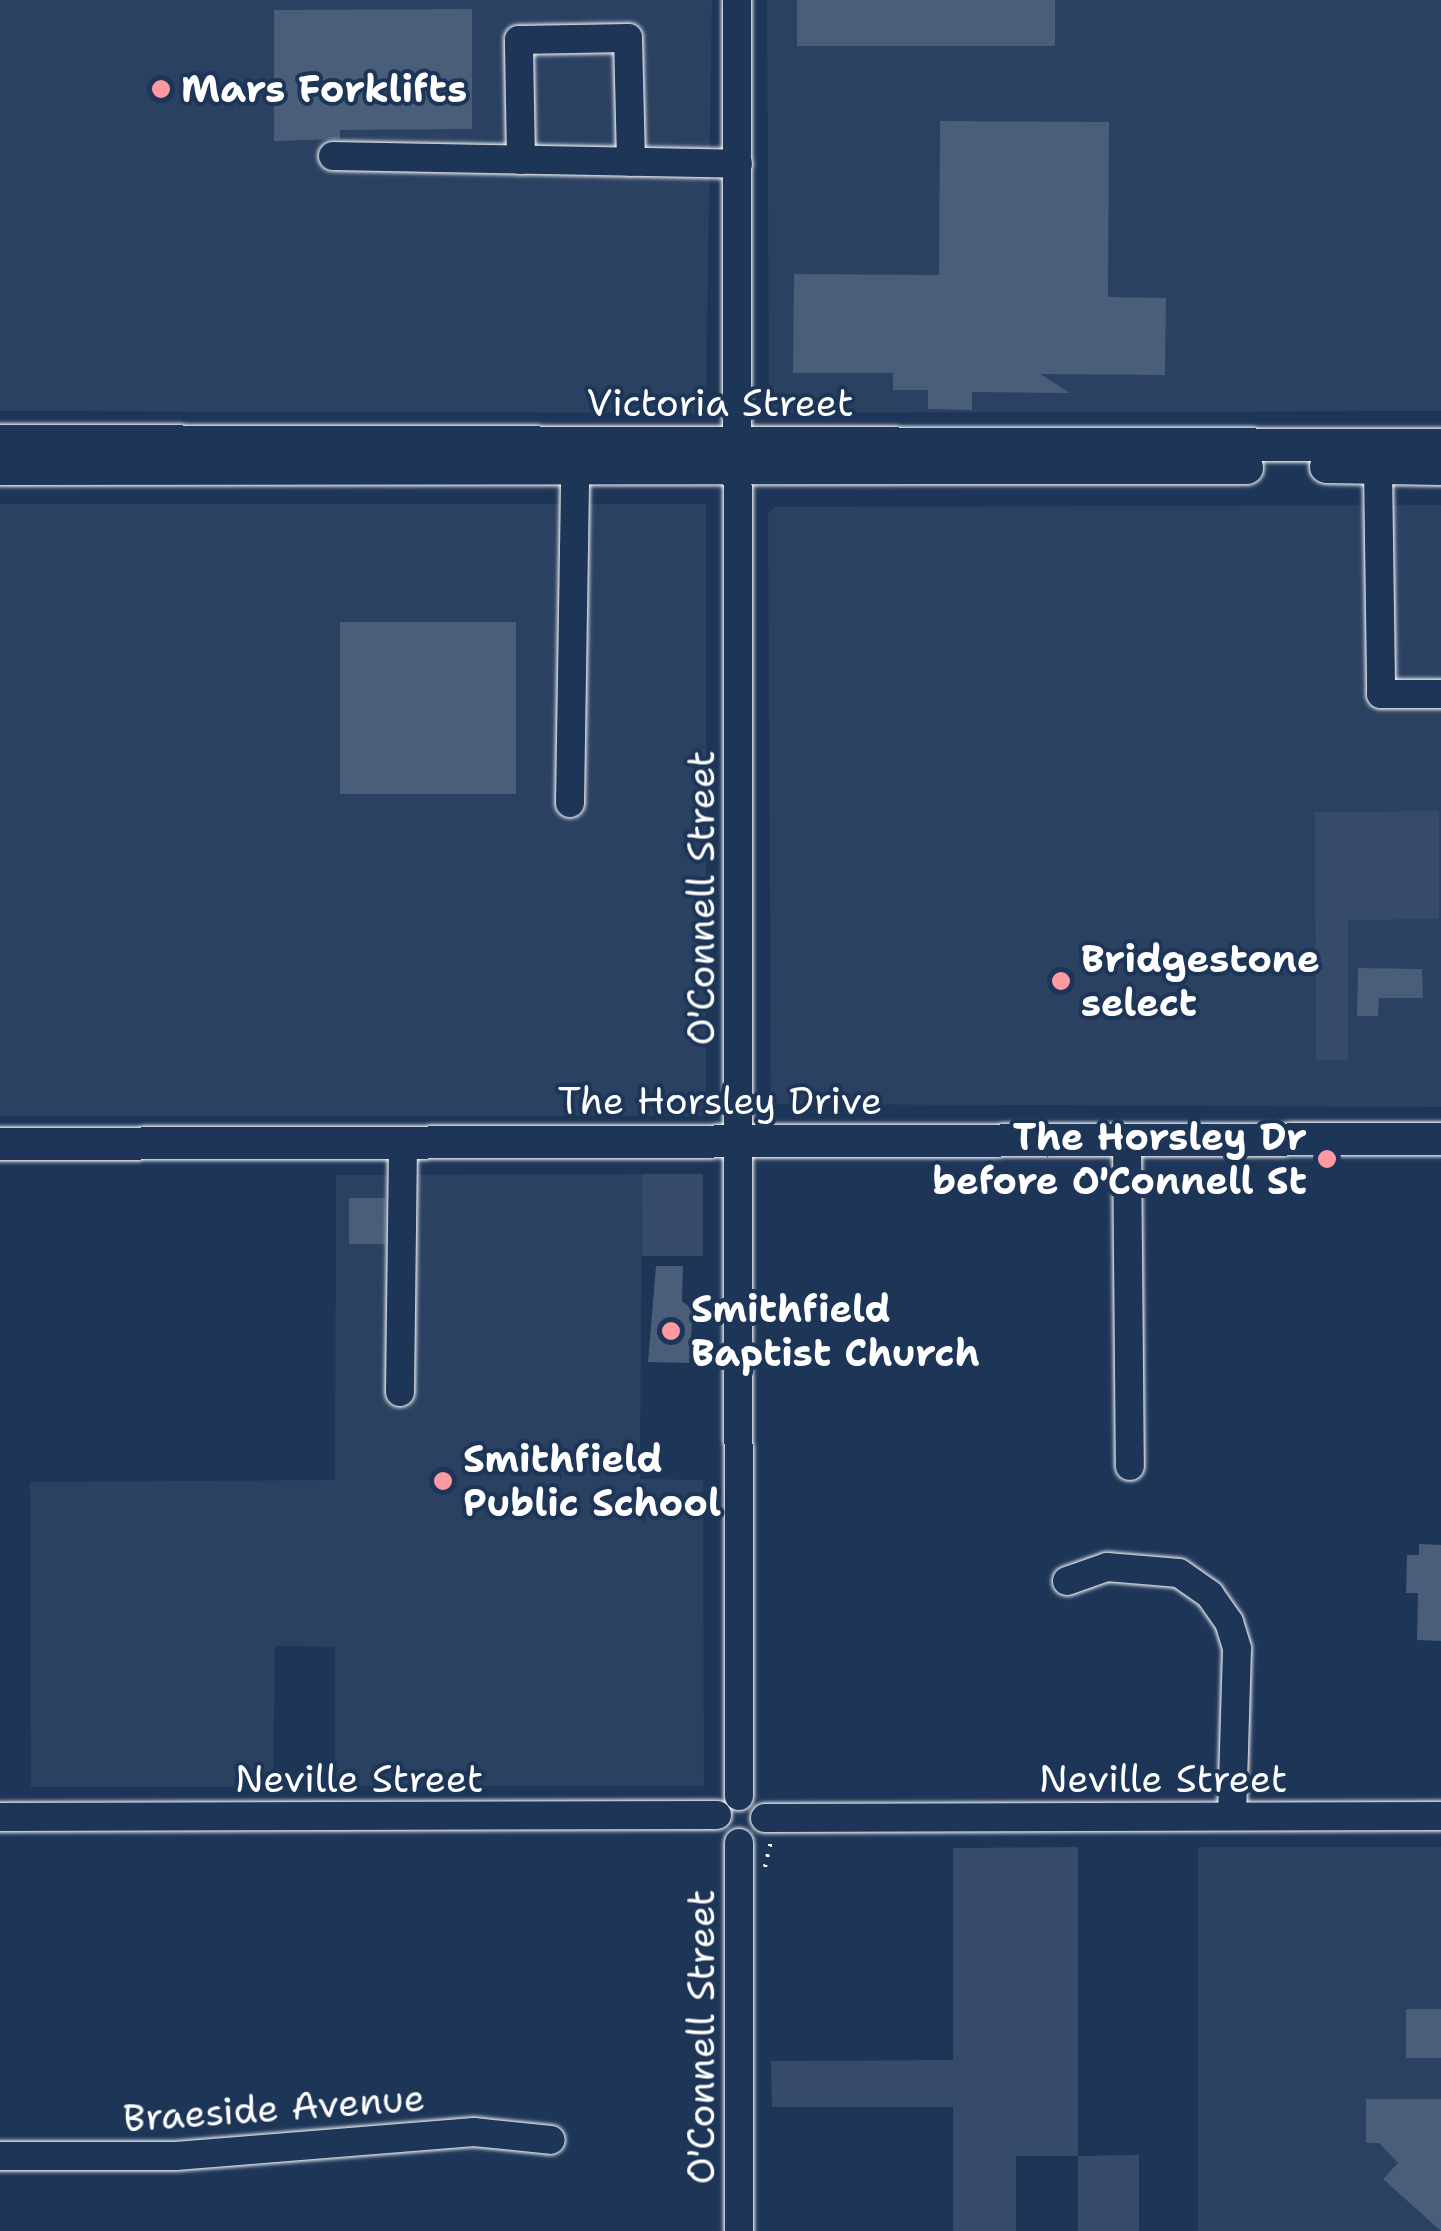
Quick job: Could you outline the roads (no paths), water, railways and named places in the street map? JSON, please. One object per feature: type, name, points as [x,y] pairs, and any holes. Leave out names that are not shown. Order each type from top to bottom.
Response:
[{"type":"main road","name":"Victoria Street","points":[[0,441],[1441,469]]},
{"type":"main road","name":"Victoria Street","points":[[0,469],[575,470],[740,457],[1441,444]]},
{"type":"main road","name":"The Horsley Drive","points":[[0,1144],[1441,1139]]},
{"type":"street","name":"O'Connell Street","points":[[737,0],[738,1796]]},
{"type":"street","points":[[521,160],[519,40],[628,38],[630,162]]},
{"type":"street","points":[[333,156],[738,164]]},
{"type":"street","points":[[1378,468],[1381,694],[1441,694]]},
{"type":"street","points":[[570,803],[575,470]]},
{"type":"street","points":[[1127,1140],[1130,1466]]},
{"type":"street","points":[[400,1392],[402,1144]]},
{"type":"street","points":[[1068,1581],[1107,1567],[1179,1573],[1210,1595],[1229,1622],[1237,1649],[1232,1816]]},
{"type":"street","points":[[738,1796],[754,1800],[764,1818],[758,1835],[739,1843],[723,1836],[718,1815],[738,1796]]},
{"type":"street","name":"Neville Street","points":[[0,1817],[718,1815]]},
{"type":"street","name":"Neville Street","points":[[764,1818],[1441,1816]]},
{"type":"street","name":"O'Connell Street","points":[[739,1843],[739,2231]]},
{"type":"street","name":"Braeside Avenue","points":[[0,2156],[176,2156],[474,2132],[552,2140]]},
{"type":"place","name":"Mars Forklifts","points":[[161,89]]},
{"type":"place","name":"Bridgestone select","points":[[1061,981]]},
{"type":"place","name":"The Horsley Dr before O'Connell St","points":[[1327,1159]]},
{"type":"place","name":"Smithfield Baptist Church","points":[[671,1331]]},
{"type":"place","name":"Smithfield Public School","points":[[443,1481]]}]
